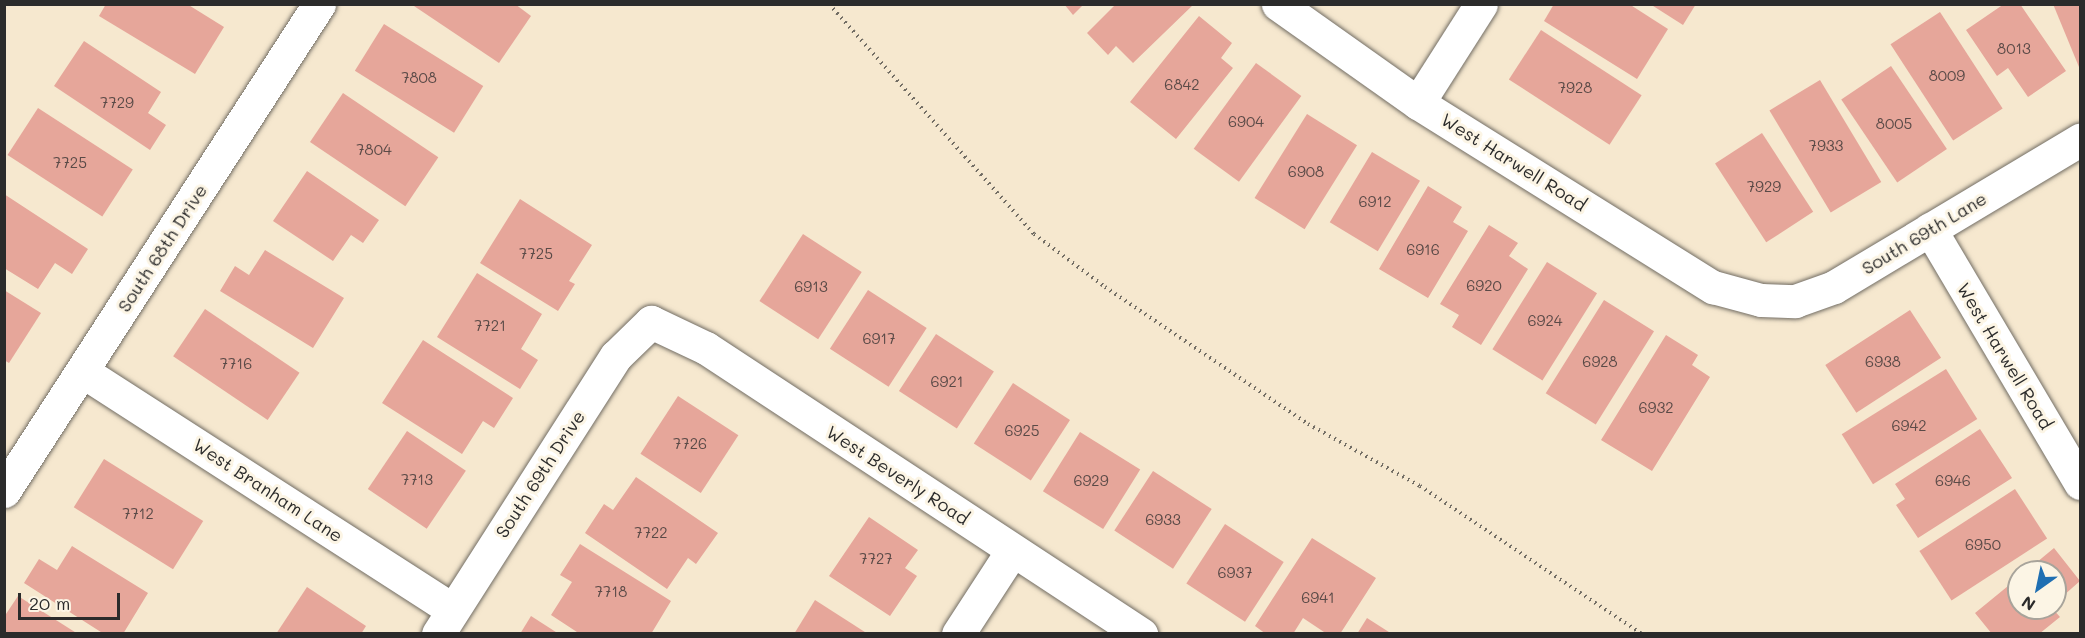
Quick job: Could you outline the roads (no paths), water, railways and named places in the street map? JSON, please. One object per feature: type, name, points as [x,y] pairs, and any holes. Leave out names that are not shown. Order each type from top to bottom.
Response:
[{"type":"street","name":"South 68th Drive","points":[[4,491],[320,4]]},
{"type":"street","name":"West Harwell Road","points":[[1278,4],[1418,103],[1713,287],[1761,300]]},
{"type":"street","points":[[1418,103],[1481,4]]},
{"type":"street","name":"South 69th Lane","points":[[1761,300],[1795,301],[1834,288],[2080,140]]},
{"type":"street","name":"West Harwell Road","points":[[1930,229],[2080,483]]},
{"type":"street","name":"West Beverly Road","points":[[651,322],[706,348],[1141,633]]},
{"type":"street","name":"South 69th Drive","points":[[445,622],[616,356],[651,322]]},
{"type":"street","name":"West Branham Lane","points":[[82,371],[445,622]]},
{"type":"street","points":[[958,633],[1012,550]]}]
